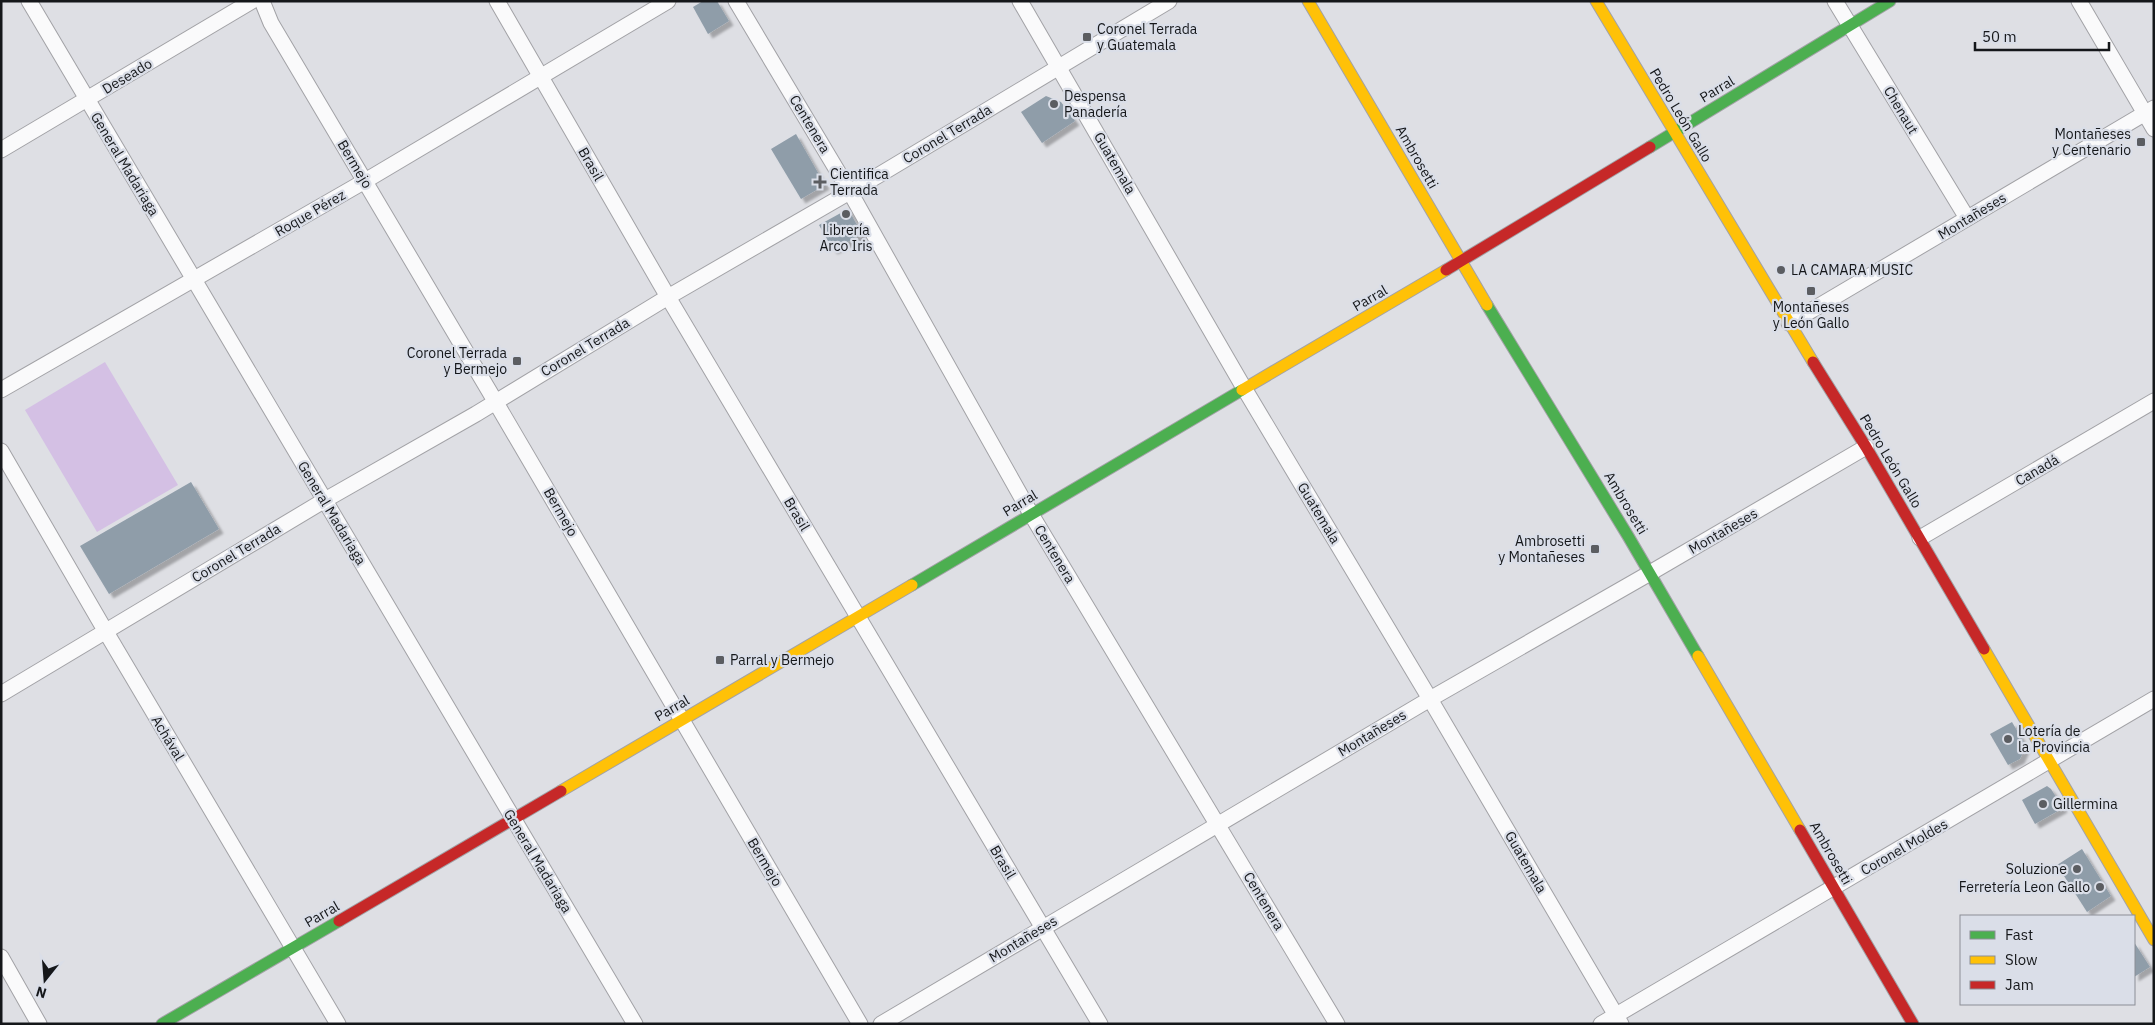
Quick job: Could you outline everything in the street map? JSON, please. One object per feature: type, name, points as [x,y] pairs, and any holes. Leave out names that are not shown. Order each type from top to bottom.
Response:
[{"type":"street","name":"General Madariaga","points":[[29,1],[635,1024]]},
{"type":"street","name":"Deseado","points":[[1,150],[252,1]]},
{"type":"street","name":"Bermejo","points":[[262,1],[271,23],[496,401],[860,1024]]},
{"type":"street","name":"Brasil","points":[[497,1],[668,297],[1100,1024]]},
{"type":"street","name":"Roque Pérez","points":[[1,390],[365,181],[668,1]]},
{"type":"street","name":"Centenera","points":[[736,1],[850,192],[1030,514],[1337,1024]]},
{"type":"street","name":"Guatemala","points":[[1020,1],[1244,388],[1430,698],[1618,1019]]},
{"type":"street","name":"Coronel Terrada","points":[[1,694],[324,500],[850,192],[1169,1]]},
{"type":"street","name":"Ambrosetti","points":[[1308,1],[1461,261],[1650,573],[1913,1024]]},
{"type":"street","name":"Pedro León Gallo","points":[[1596,1],[1789,323],[1866,447],[2154,940]]},
{"type":"street","name":"Chenaut","points":[[1836,1],[1967,218]]},
{"type":"street","name":"Parral","points":[[162,1024],[858,617],[1461,261],[1890,1]]},
{"type":"street","points":[[2079,1],[2149,111],[2154,129]]},
{"type":"street","name":"Montañeses","points":[[1789,323],[2149,111]]},
{"type":"street","name":"Canadá","points":[[1920,538],[2154,401]]},
{"type":"street","name":"Montañeses","points":[[881,1024],[1430,698],[1866,447]]},
{"type":"street","name":"Achával","points":[[1,451],[338,1024]]},
{"type":"street","name":"Coronel Moldes","points":[[1601,1024],[1618,1019],[1834,888],[2154,700]]},
{"type":"street","points":[[1,958],[39,1024]]},
{"type":"shaded area","points":[[105,362],[178,485],[97,532],[25,410]]},
{"type":"building","points":[[703,1],[717,1],[729,21],[708,34],[693,7]]},
{"type":"building","points":[[1046,96],[1061,102],[1075,121],[1042,143],[1021,112]]},
{"type":"building","points":[[796,134],[825,185],[801,199],[771,149]]},
{"type":"building","points":[[848,209],[862,234],[833,250],[819,225]]},
{"type":"building","points":[[191,482],[219,529],[109,594],[80,546]]},
{"type":"building","name":"Lotería de la Provincia","points":[[2012,722],[2026,746],[2020,759],[2008,765],[1990,734]]},
{"type":"building","name":"Gillermina","points":[[2047,786],[2063,808],[2035,824],[2022,800]]},
{"type":"building","points":[[2082,849],[2111,896],[2087,912],[2057,865]]},
{"type":"building","points":[[2135,944],[2150,967],[2135,976]]},
{"type":"traffic: fast","points":[[1650,147],[1890,1]]},
{"type":"traffic: fast","points":[[1487,305],[1628,536],[1698,656]]},
{"type":"traffic: fast","points":[[912,585],[1242,390]]},
{"type":"traffic: fast","points":[[162,1024],[339,921]]},
{"type":"traffic: slow","points":[[1308,1],[1487,305]]},
{"type":"traffic: slow","points":[[1596,1],[1813,362]]},
{"type":"traffic: slow","points":[[1242,390],[1446,270]]},
{"type":"traffic: slow","points":[[561,791],[912,585]]},
{"type":"traffic: slow","points":[[1984,649],[2154,940]]},
{"type":"traffic: slow","points":[[1698,656],[1800,830]]},
{"type":"traffic: jam","points":[[1446,270],[1650,147]]},
{"type":"traffic: jam","points":[[1813,362],[1866,447],[1984,649]]},
{"type":"traffic: jam","points":[[339,921],[561,791]]},
{"type":"traffic: jam","points":[[1800,830],[1913,1024]]},
{"type":"place","name":"Coronel Terrada y Guatemala","points":[[1087,37]]},
{"type":"place","name":"Despensa Panadería","points":[[1054,104]]},
{"type":"place","name":"Montañeses y Centenario","points":[[2141,142]]},
{"type":"place","name":"Cientifica Terrada","points":[[820,182]]},
{"type":"place","name":"Librería Arco Iris","points":[[846,214]]},
{"type":"place","name":"LA CAMARA MUSIC","points":[[1781,270]]},
{"type":"place","name":"Montañeses y León Gallo","points":[[1811,291]]},
{"type":"place","name":"Coronel Terrada y Bermejo","points":[[517,361]]},
{"type":"place","name":"Ambrosetti y Montañeses","points":[[1595,549]]},
{"type":"place","name":"Parral y Bermejo","points":[[720,660]]},
{"type":"place","name":"Lotería de la Provincia","points":[[2008,739]]},
{"type":"place","name":"Gillermina","points":[[2043,804]]},
{"type":"place","name":"Soluzione","points":[[2077,869]]},
{"type":"place","name":"Ferretería Leon Gallo","points":[[2100,887]]}]
